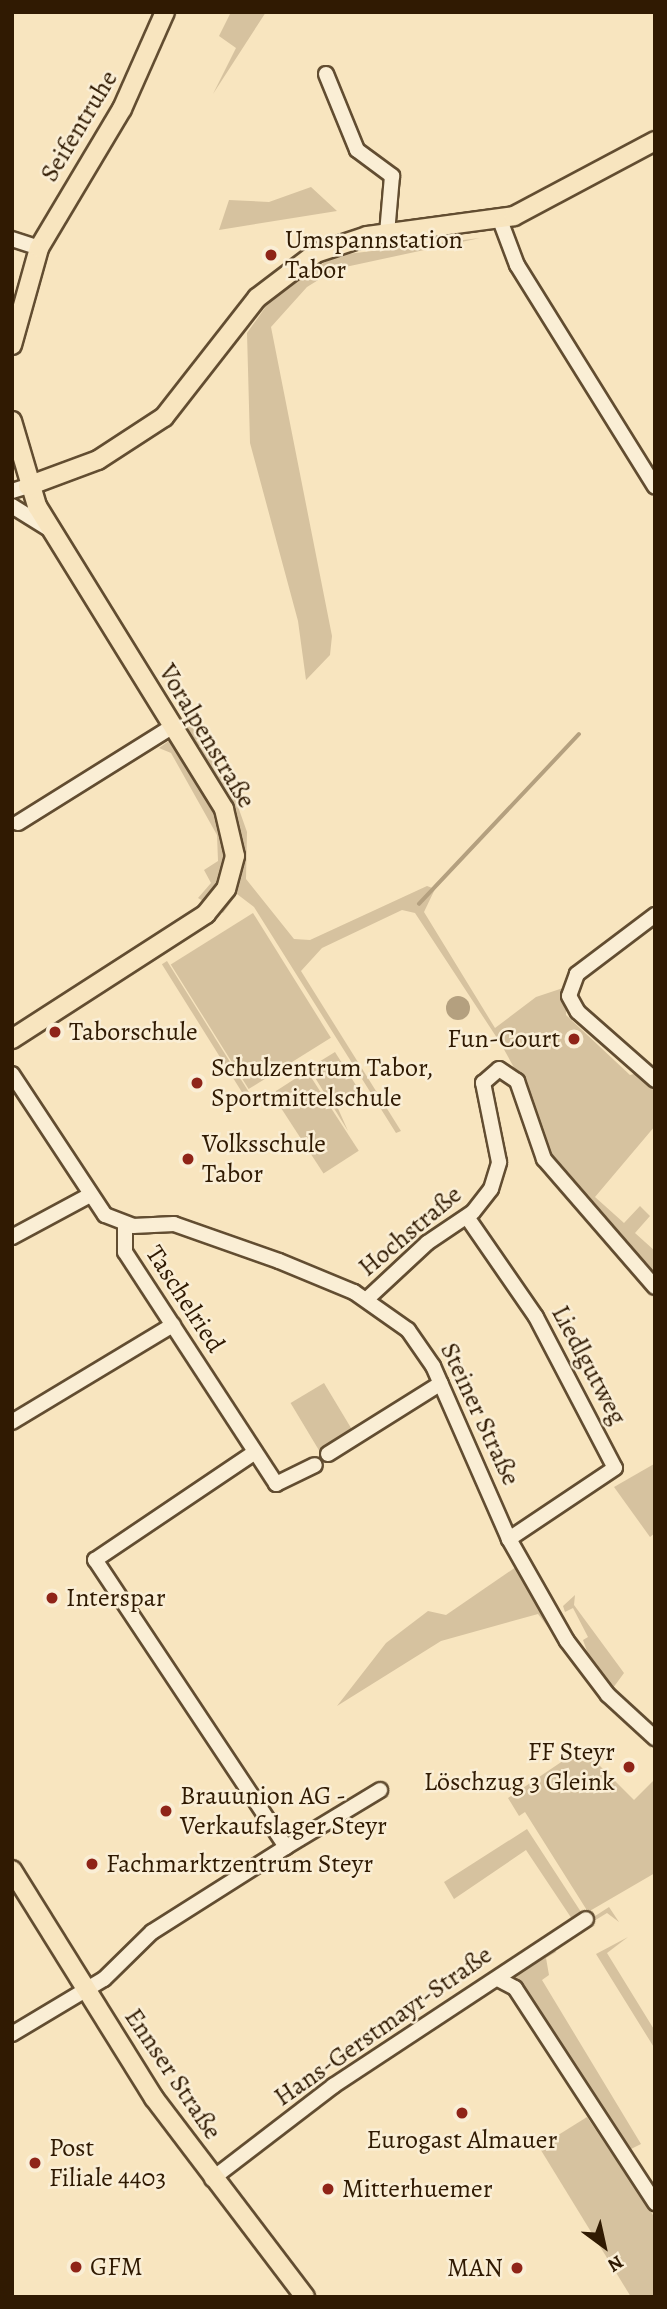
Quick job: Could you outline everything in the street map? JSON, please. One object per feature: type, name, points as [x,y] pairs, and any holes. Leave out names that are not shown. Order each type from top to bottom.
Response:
[{"type":"main road","name":"Seifentruhe","points":[[12,345],[19,305],[38,248],[122,110],[165,12]]},
{"type":"main road","points":[[20,488],[98,460],[164,417],[282,274],[333,245],[387,233],[500,220],[551,200],[655,141]]},
{"type":"main road","name":"Voralpenstraße","points":[[12,421],[20,488],[51,530],[230,820],[235,856],[226,888],[192,924],[12,1040]]},
{"type":"main road","name":"Ennser Straße","points":[[12,1870],[87,1990],[212,2179],[305,2297]]},
{"type":"street","points":[[326,74],[357,150],[392,176],[387,233]]},
{"type":"street","points":[[500,220],[517,265],[655,487]]},
{"type":"street","points":[[12,239],[38,248]]},
{"type":"street","points":[[12,506],[51,530]]},
{"type":"street","points":[[19,823],[173,726]]},
{"type":"street","points":[[655,915],[577,974],[569,996],[578,1012],[655,1080]]},
{"type":"street","name":"Hochstraße","points":[[368,1300],[427,1242],[467,1217],[486,1197],[498,1169],[483,1083],[495,1069],[505,1070],[517,1081],[544,1159],[655,1287]]},
{"type":"street","name":"Taschelried","points":[[12,1074],[88,1196],[125,1224],[125,1252],[279,1486],[314,1465]]},
{"type":"street","points":[[12,1237],[88,1196]]},
{"type":"street","name":"Liedlgutweg","points":[[467,1217],[536,1317],[615,1468],[509,1539]]},
{"type":"street","name":"Steiner Straße","points":[[125,1224],[174,1224],[368,1300],[408,1330],[441,1383],[509,1539],[582,1662],[655,1738]]},
{"type":"street","points":[[12,1422],[173,1325]]},
{"type":"street","points":[[328,1454],[441,1383]]},
{"type":"street","points":[[256,1452],[95,1560],[286,1847]]},
{"type":"street","points":[[12,2034],[87,1990],[152,1932],[380,1790]]},
{"type":"street","name":"Hans-Gerstmayr-Straße","points":[[212,2179],[333,2086],[586,1919]]},
{"type":"street","points":[[498,1979],[515,1988],[655,2203]]},
{"type":"shaded area","points":[[231,12],[266,12],[213,94],[236,48],[219,36]]},
{"type":"shaded area","points":[[311,187],[337,211],[219,230],[229,200],[269,202]]},
{"type":"shaded area","points":[[480,238],[336,269],[307,287],[271,327],[332,636],[330,655],[306,680],[298,621],[250,443],[247,333],[269,302],[302,274],[339,255]]},
{"type":"shaded area","points":[[191,725],[235,798],[247,832],[246,879],[294,939],[310,940],[427,886],[435,889],[424,912],[495,1028],[536,997],[566,987],[566,1015],[630,1075],[638,1073],[655,1087],[655,1126],[595,1197],[624,1223],[640,1206],[650,1216],[635,1233],[655,1251],[655,1282],[545,1153],[523,1084],[501,1044],[415,913],[402,910],[322,948],[301,971],[401,1131],[396,1133],[254,907],[237,894],[223,913],[198,898],[211,883],[204,870],[218,861],[217,835],[171,753],[159,748]]},
{"type":"shaded area","points":[[253,913],[331,1038],[249,1089],[171,964]]},
{"type":"shaded area","points":[[167,961],[253,1098],[248,1102],[162,964]]},
{"type":"shaded area","points":[[458,996],[466,1000],[470,1008],[466,1016],[458,1020],[450,1016],[446,1008],[450,1000]]},
{"type":"shaded area","points":[[335,1052],[359,1090],[336,1104],[348,1131],[309,1068]]},
{"type":"shaded area","points":[[307,1071],[359,1151],[324,1174],[272,1094]]},
{"type":"shaded area","points":[[324,1383],[353,1431],[319,1451],[291,1403]]},
{"type":"shaded area","points":[[654,1464],[655,1533],[650,1537],[614,1487]]},
{"type":"shaded area","points":[[516,1567],[554,1635],[538,1614],[441,1641],[337,1706],[386,1643],[428,1611],[446,1615]]},
{"type":"shaded area","points":[[575,1595],[574,1605],[624,1673],[613,1688],[592,1665],[583,1640],[588,1637],[573,1608],[565,1612],[563,1606]]},
{"type":"shaded area","points":[[582,1748],[634,1800],[655,1779],[655,1873],[588,1912],[525,1812],[519,1816],[508,1798]]},
{"type":"shaded area","points":[[527,1829],[581,1912],[574,1922],[526,1850],[454,1899],[444,1882]]},
{"type":"shaded area","points":[[609,1907],[619,1922],[607,1913],[553,1946],[556,1952],[546,1958],[549,1975],[542,1980],[641,2144],[631,2149],[605,2121],[512,1970]]},
{"type":"shaded area","points":[[628,1937],[607,1953],[655,2031],[655,2049],[596,1954]]},
{"type":"shaded area","points":[[587,2117],[655,2218],[655,2297],[631,2297],[539,2147]]},
{"type":"waterway","points":[[419,904],[579,734]]},
{"type":"place","name":"Umspannstation Tabor","points":[[271,255]]},
{"type":"place","name":"Taborschule","points":[[55,1032]]},
{"type":"place","name":"Fun-Court","points":[[574,1039]]},
{"type":"place","name":"Schulzentrum Tabor, Sportmittelschule","points":[[197,1083]]},
{"type":"place","name":"Volksschule Tabor","points":[[188,1159]]},
{"type":"place","name":"Interspar","points":[[52,1598]]},
{"type":"place","name":"FF Steyr Löschzug 3 Gleink","points":[[629,1767]]},
{"type":"place","name":"Brauunion AG - Verkaufslager Steyr","points":[[166,1811]]},
{"type":"place","name":"Fachmarktzentrum Steyr","points":[[92,1864]]},
{"type":"place","name":"Eurogast Almauer","points":[[462,2113]]},
{"type":"place","name":"Post Filiale 4403","points":[[35,2163]]},
{"type":"place","name":"Mitterhuemer","points":[[328,2189]]},
{"type":"place","name":"GFM","points":[[76,2267]]},
{"type":"place","name":"MAN","points":[[517,2268]]}]
